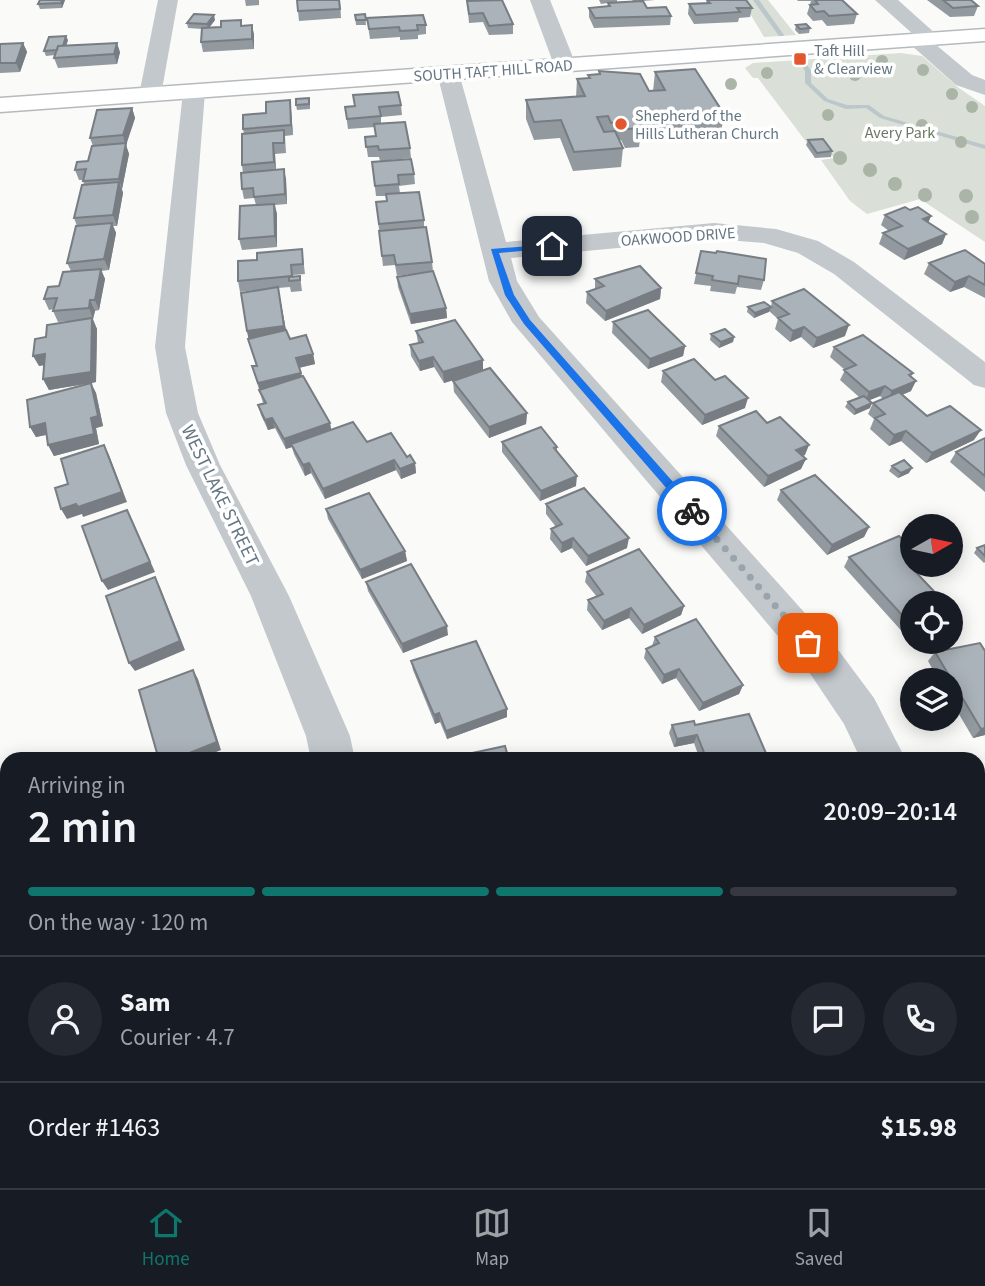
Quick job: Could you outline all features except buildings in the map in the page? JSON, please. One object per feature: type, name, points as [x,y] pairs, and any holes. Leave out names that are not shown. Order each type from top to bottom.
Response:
[{"type":"main road","name":"SOUTH TAFT HILL ROAD","points":[[0,105],[985,35]]},
{"type":"street","points":[[150,95],[168,0]]},
{"type":"street","points":[[540,0],[565,65]]},
{"type":"street","points":[[875,0],[880,12],[902,34],[947,43],[983,86]]},
{"type":"street","points":[[885,0],[902,12],[964,80],[983,86]]},
{"type":"street","points":[[448,73],[494,251],[509,295],[527,322],[825,663],[859,711],[880,752]]},
{"type":"street","name":"WEST LAKE STREET","points":[[194,92],[170,346],[182,412],[203,466],[275,608],[328,736],[331,752]]},
{"type":"street","name":"OAKWOOD DRIVE","points":[[494,251],[714,231],[743,231],[785,239],[808,247],[844,268],[985,377]]},
{"type":"green space","points":[[742,0],[768,0],[796,35],[764,37]]},
{"type":"green space","name":"Avery Park","points":[[901,53],[922,56],[985,106],[985,242],[920,199],[867,214],[850,201],[821,160],[834,158],[822,143],[807,143],[758,78],[753,78],[745,68],[753,63]]},
{"type":"waterway","points":[[756,0],[781,35]]},
{"type":"waterway","points":[[802,61],[808,71],[808,83],[826,100],[846,107],[867,106],[882,117],[985,147]]},
{"type":"way so far","points":[[692,511],[808,643]]},
{"type":"place","name":"Taft Hill & Clearview","points":[[800,59]]},
{"type":"place","name":"Shepherd of the Hills Lutheran Church","points":[[621,124]]},
{"type":"route","points":[[552,246],[494,251],[509,295],[527,322],[692,511]]}]
